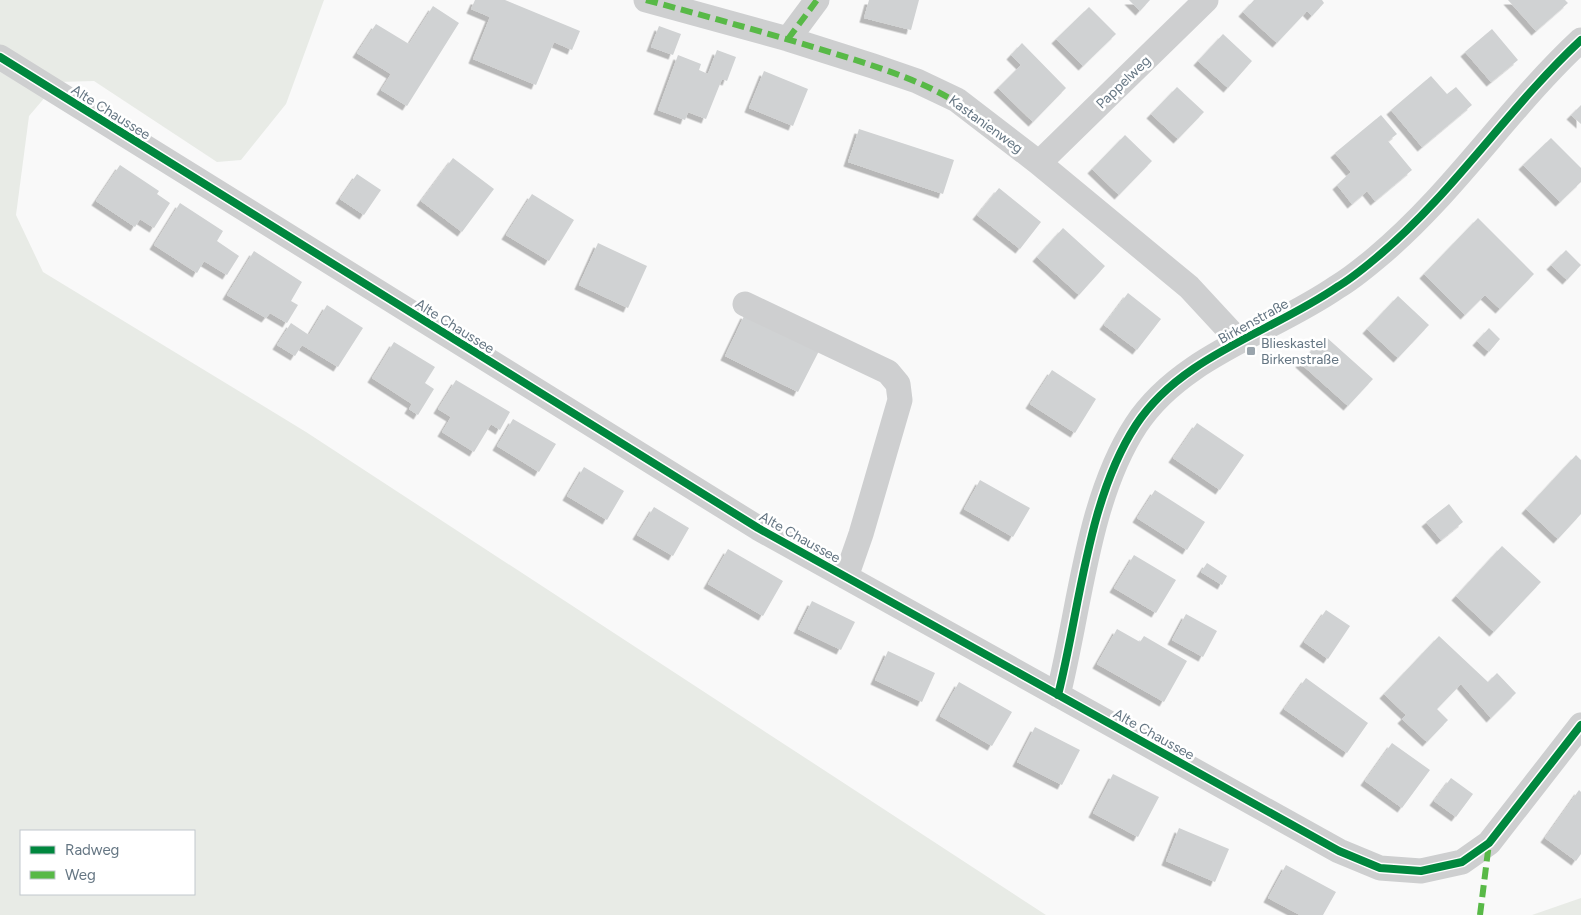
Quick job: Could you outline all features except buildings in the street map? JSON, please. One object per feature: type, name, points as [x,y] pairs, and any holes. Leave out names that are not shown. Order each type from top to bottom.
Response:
[{"type":"street","name":"Kastanienweg","points":[[646,0],[788,39],[873,66],[957,100],[1039,163],[1189,288],[1239,341]]},
{"type":"street","points":[[788,39],[817,0]]},
{"type":"street","name":"Pappelweg","points":[[1039,163],[1206,0]]},
{"type":"street","name":"Birkenstraße","points":[[1058,695],[1098,510],[1115,464],[1136,426],[1157,398],[1193,370],[1239,341],[1337,288],[1377,257],[1430,206],[1581,40]]},
{"type":"street","name":"Alte Chaussee","points":[[0,57],[758,528],[1339,851],[1380,868],[1421,871],[1462,862],[1489,843],[1581,725]]},
{"type":"street","points":[[745,304],[888,372],[898,384],[900,400],[861,534],[846,577]]},
{"type":"shaded area","points":[[0,0],[324,0],[286,104],[241,160],[217,162],[94,81],[58,82],[29,116],[16,215],[43,272],[306,432],[1046,915],[0,915]]},
{"type":"shaded area","points":[[1581,898],[1581,915],[1532,915]]},
{"type":"marked path","points":[[646,0],[786,39],[890,72],[927,86],[962,105],[978,117]]},
{"type":"marked path","points":[[788,39],[817,0]]},
{"type":"marked path","points":[[1480,915],[1489,843]]},
{"type":"cycle path","points":[[1058,695],[1087,556],[1106,487],[1119,455],[1136,425],[1155,401],[1177,381],[1202,363],[1312,303],[1376,258],[1430,207],[1554,66],[1581,40]]},
{"type":"cycle path","points":[[0,57],[758,528],[1339,851],[1380,868],[1421,871],[1462,862],[1489,843],[1581,725]]},
{"type":"place","name":"Blieskastel Birkenstraße","points":[[1251,351]]}]
